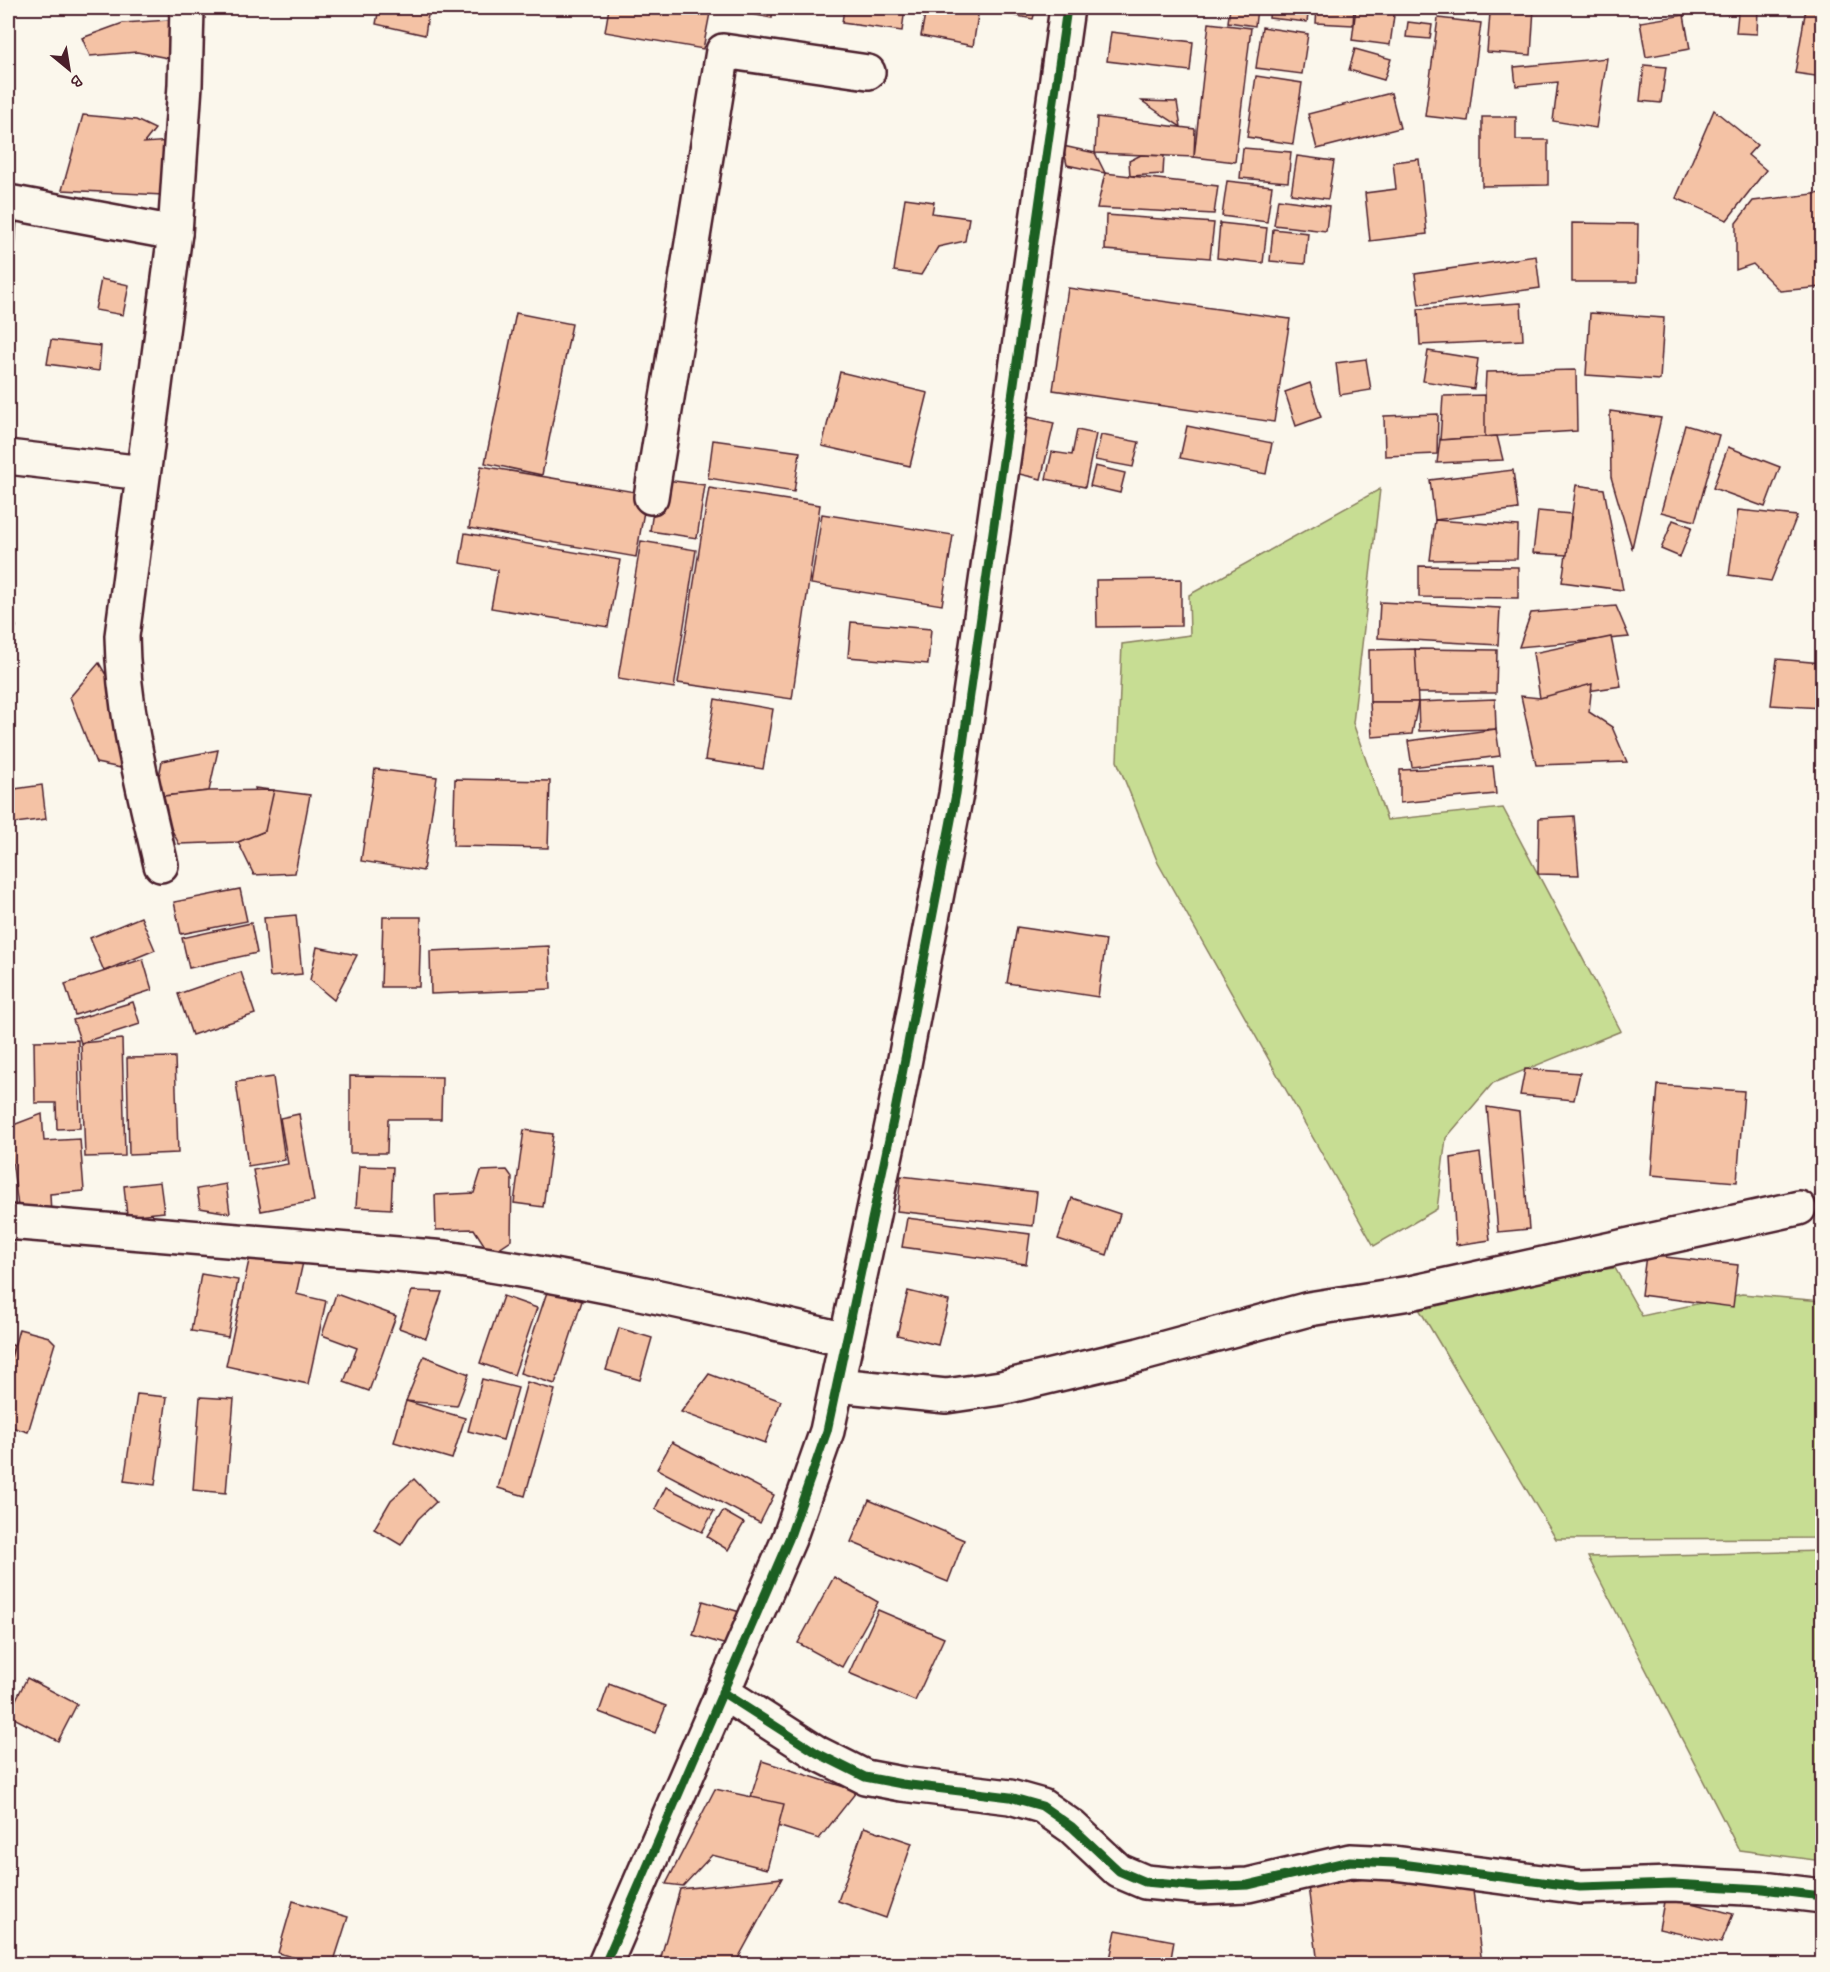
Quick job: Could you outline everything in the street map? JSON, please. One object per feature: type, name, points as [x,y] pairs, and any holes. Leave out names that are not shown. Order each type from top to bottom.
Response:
[{"type":"street","points":[[161,865],[141,777],[122,675],[122,636],[175,233],[185,85],[187,8]]},
{"type":"street","points":[[605,1965],[789,1539],[827,1431],[894,1116],[956,794],[1066,8]]},
{"type":"street","points":[[651,497],[723,51],[868,72]]},
{"type":"street","points":[[8,202],[175,233]]},
{"type":"street","points":[[8,457],[142,473]]},
{"type":"street","points":[[837,1385],[946,1396],[1001,1388],[1139,1355],[1309,1309],[1410,1293],[1799,1208]]},
{"type":"street","points":[[8,1222],[446,1257],[708,1306],[846,1340]]},
{"type":"street","points":[[722,1692],[817,1754],[865,1777],[902,1784],[1010,1797],[1042,1806],[1072,1827],[1119,1871],[1145,1881],[1199,1887],[1248,1885],[1350,1861],[1394,1863],[1580,1887],[1673,1884],[1762,1889],[1822,1896]]},
{"type":"green space","points":[[1380,489],[1353,723],[1387,820],[1503,808],[1621,1031],[1493,1083],[1446,1138],[1437,1209],[1374,1246],[1158,863],[1117,761],[1122,644],[1190,635],[1189,595]]},
{"type":"green space","points":[[1615,1268],[1642,1316],[1742,1294],[1822,1301],[1822,1538],[1556,1539],[1409,1292]]},
{"type":"green space","points":[[1822,1551],[1822,1861],[1739,1850],[1588,1557]]},
{"type":"building","points":[[379,8],[429,8],[425,35],[376,24]]},
{"type":"building","points":[[609,8],[711,8],[703,49],[605,32]]},
{"type":"building","points":[[718,8],[773,8],[772,18]]},
{"type":"building","points":[[844,8],[905,8],[902,31],[842,23]]},
{"type":"building","points":[[926,8],[1036,8],[1033,19],[979,9],[973,46],[921,36]]},
{"type":"building","points":[[1230,8],[1257,8],[1255,26],[1228,22]]},
{"type":"building","points":[[1270,8],[1309,8],[1307,22],[1269,18]]},
{"type":"building","points":[[1317,8],[1354,8],[1353,25],[1316,23]]},
{"type":"building","points":[[1356,8],[1395,8],[1390,45],[1352,40]]},
{"type":"building","points":[[1507,8],[1534,8],[1531,55],[1487,52],[1490,13],[1506,14]]},
{"type":"building","points":[[1695,8],[1758,8],[1757,34],[1736,33],[1738,14],[1697,12]]},
{"type":"building","points":[[1806,8],[1822,8],[1822,77],[1795,73]]},
{"type":"building","points":[[1684,15],[1690,49],[1646,57],[1640,22]]},
{"type":"building","points":[[1438,18],[1481,23],[1468,121],[1425,116]]},
{"type":"building","points":[[169,20],[168,58],[137,52],[90,56],[82,38],[123,23]]},
{"type":"building","points":[[1408,22],[1432,25],[1430,39],[1406,37]]},
{"type":"building","points":[[1209,23],[1251,28],[1235,162],[1194,157]]},
{"type":"building","points":[[1262,27],[1308,34],[1302,74],[1256,68]]},
{"type":"building","points":[[1111,32],[1193,42],[1190,71],[1107,61]]},
{"type":"building","points":[[1355,49],[1391,59],[1384,80],[1349,70]]},
{"type":"building","points":[[1607,58],[1596,128],[1553,121],[1558,82],[1516,86],[1514,67]]},
{"type":"building","points":[[1644,65],[1666,67],[1661,103],[1640,101]]},
{"type":"building","points":[[1256,76],[1302,83],[1293,144],[1247,137]]},
{"type":"building","points":[[1391,93],[1400,128],[1317,149],[1308,114]]},
{"type":"building","points":[[1142,101],[1177,102],[1181,127],[1161,114]]},
{"type":"building","points":[[1714,110],[1757,145],[1748,155],[1766,170],[1727,220],[1676,198]]},
{"type":"building","points":[[83,115],[136,120],[155,129],[144,143],[171,141],[163,195],[62,190]]},
{"type":"building","points":[[1097,117],[1195,129],[1194,157],[1095,153]]},
{"type":"building","points":[[1482,117],[1516,117],[1516,140],[1548,140],[1548,185],[1482,186]]},
{"type":"building","points":[[1063,146],[1095,153],[1105,173],[1067,165]]},
{"type":"building","points":[[1243,148],[1291,152],[1288,182],[1240,178]]},
{"type":"building","points":[[1141,155],[1164,156],[1163,174],[1130,176],[1129,161]]},
{"type":"building","points":[[1297,156],[1334,161],[1328,199],[1291,194]]},
{"type":"building","points":[[1419,159],[1427,234],[1370,241],[1365,193],[1396,189],[1393,162]]},
{"type":"building","points":[[1105,173],[1218,186],[1214,214],[1097,208]]},
{"type":"building","points":[[1227,181],[1272,186],[1267,222],[1222,216]]},
{"type":"building","points":[[1822,193],[1822,287],[1780,291],[1753,264],[1736,270],[1736,223],[1753,201]]},
{"type":"building","points":[[905,198],[934,202],[932,213],[969,218],[965,241],[938,247],[921,275],[894,271]]},
{"type":"building","points":[[8,199],[18,200],[15,251],[8,251]]},
{"type":"building","points":[[1278,199],[1329,206],[1326,231],[1274,225]]},
{"type":"building","points":[[1106,215],[1214,223],[1210,258],[1105,250]]},
{"type":"building","points":[[1220,223],[1267,228],[1263,263],[1217,258]]},
{"type":"building","points":[[1572,223],[1638,224],[1637,282],[1572,282]]},
{"type":"building","points":[[1273,229],[1308,233],[1305,264],[1270,261]]},
{"type":"building","points":[[1536,256],[1540,288],[1419,305],[1415,274]]},
{"type":"building","points":[[101,279],[129,285],[123,315],[95,310]]},
{"type":"building","points":[[1068,288],[1290,319],[1274,422],[1053,390]]},
{"type":"building","points":[[1521,303],[1523,340],[1420,345],[1418,309]]},
{"type":"building","points":[[516,313],[572,324],[542,475],[485,463]]},
{"type":"building","points":[[1590,313],[1664,318],[1660,380],[1586,375]]},
{"type":"building","points":[[51,340],[101,346],[99,371],[47,364]]},
{"type":"building","points":[[1428,351],[1478,359],[1474,389],[1423,381]]},
{"type":"building","points":[[1366,359],[1371,390],[1340,395],[1336,363]]},
{"type":"building","points":[[1576,370],[1577,431],[1483,437],[1486,372]]},
{"type":"building","points":[[840,372],[928,393],[910,466],[822,446]]},
{"type":"building","points":[[1310,383],[1321,417],[1296,426],[1285,392]]},
{"type":"building","points":[[1485,395],[1485,437],[1440,440],[1443,396]]},
{"type":"building","points":[[1610,411],[1661,418],[1632,548],[1611,477]]},
{"type":"building","points":[[1438,414],[1437,454],[1385,456],[1384,416]]},
{"type":"building","points":[[1028,417],[1054,423],[1041,479],[1015,473]]},
{"type":"building","points":[[1685,425],[1719,435],[1695,521],[1661,512]]},
{"type":"building","points":[[1187,426],[1272,443],[1266,474],[1180,458]]},
{"type":"building","points":[[1077,430],[1096,434],[1085,487],[1046,479],[1052,452],[1072,455]]},
{"type":"building","points":[[1101,435],[1139,442],[1133,467],[1095,460]]},
{"type":"building","points":[[1497,436],[1503,460],[1437,463],[1440,440]]},
{"type":"building","points":[[713,440],[800,452],[794,492],[708,478]]},
{"type":"building","points":[[1728,447],[1780,467],[1765,507],[1713,488]]},
{"type":"building","points":[[481,466],[647,494],[636,557],[469,528]]},
{"type":"building","points":[[1095,466],[1125,473],[1120,493],[1090,486]]},
{"type":"building","points":[[1513,470],[1518,509],[1435,520],[1430,480]]},
{"type":"building","points":[[658,479],[705,485],[697,538],[650,531]]},
{"type":"building","points":[[1576,485],[1604,489],[1623,590],[1562,582]]},
{"type":"building","points":[[709,488],[820,505],[792,699],[678,683]]},
{"type":"building","points":[[1738,510],[1797,516],[1771,581],[1729,575]]},
{"type":"building","points":[[1538,511],[1571,514],[1567,555],[1533,553]]},
{"type":"building","points":[[822,514],[953,535],[942,605],[811,584]]},
{"type":"building","points":[[1435,520],[1518,526],[1517,559],[1430,560]]},
{"type":"building","points":[[1673,520],[1692,527],[1680,557],[1661,549]]},
{"type":"building","points":[[465,533],[620,560],[608,627],[491,608],[498,570],[460,563]]},
{"type":"building","points":[[641,541],[696,550],[674,688],[618,679]]},
{"type":"building","points":[[1419,566],[1518,567],[1518,598],[1419,597]]},
{"type":"building","points":[[1181,579],[1181,626],[1097,627],[1096,580]]},
{"type":"building","points":[[1380,602],[1500,608],[1498,645],[1378,638]]},
{"type":"building","points":[[1616,606],[1629,637],[1519,647],[1531,613]]},
{"type":"building","points":[[851,622],[931,629],[928,664],[848,657]]},
{"type":"building","points":[[8,623],[16,626],[8,656]]},
{"type":"building","points":[[1611,637],[1621,686],[1540,698],[1533,653]]},
{"type":"building","points":[[1415,649],[1497,650],[1496,693],[1414,693]]},
{"type":"building","points":[[1415,649],[1418,702],[1370,702],[1369,650]]},
{"type":"building","points":[[1777,659],[1822,663],[1822,708],[1771,705]]},
{"type":"building","points":[[99,663],[117,694],[131,770],[96,763],[70,697]]},
{"type":"building","points":[[1592,684],[1589,712],[1612,727],[1627,762],[1536,765],[1521,696],[1540,698]]},
{"type":"building","points":[[715,699],[773,709],[763,769],[705,760]]},
{"type":"building","points":[[1495,699],[1496,729],[1419,731],[1418,702]]},
{"type":"building","points":[[1370,702],[1418,702],[1412,734],[1372,737]]},
{"type":"building","points":[[1496,729],[1500,756],[1412,767],[1408,741]]},
{"type":"building","points":[[218,750],[209,791],[155,797],[162,761]]},
{"type":"building","points":[[1493,766],[1496,794],[1400,803],[1400,770]]},
{"type":"building","points":[[375,769],[437,777],[423,871],[361,861]]},
{"type":"building","points":[[455,779],[550,781],[548,848],[453,846]]},
{"type":"building","points":[[42,785],[46,819],[8,824],[8,790]]},
{"type":"building","points":[[255,788],[310,795],[295,873],[254,875],[238,842],[265,831]]},
{"type":"building","points":[[274,790],[265,831],[238,842],[179,844],[155,797],[209,791]]},
{"type":"building","points":[[1574,816],[1579,875],[1538,874],[1539,818]]},
{"type":"building","points":[[240,889],[247,921],[181,934],[174,902]]},
{"type":"building","points":[[296,915],[302,974],[270,977],[264,918]]},
{"type":"building","points":[[141,917],[155,950],[104,971],[90,938]]},
{"type":"building","points":[[383,917],[421,917],[419,987],[381,987]]},
{"type":"building","points":[[251,923],[257,953],[189,968],[182,938]]},
{"type":"building","points":[[1017,927],[1106,940],[1098,997],[1007,983]]},
{"type":"building","points":[[549,946],[551,989],[431,994],[430,951]]},
{"type":"building","points":[[317,947],[357,955],[334,1000],[310,980]]},
{"type":"building","points":[[143,959],[152,990],[75,1015],[65,984]]},
{"type":"building","points":[[241,972],[255,1014],[192,1035],[178,994]]},
{"type":"building","points":[[133,1002],[140,1024],[81,1043],[73,1020]]},
{"type":"building","points":[[122,1039],[125,1156],[85,1157],[81,1043]]},
{"type":"building","points":[[78,1040],[80,1128],[57,1129],[56,1103],[35,1103],[34,1041]]},
{"type":"building","points":[[175,1057],[178,1153],[129,1155],[127,1058]]},
{"type":"building","points":[[1525,1069],[1580,1073],[1574,1100],[1520,1095]]},
{"type":"building","points":[[350,1076],[442,1077],[441,1119],[388,1119],[387,1153],[350,1153]]},
{"type":"building","points":[[273,1077],[285,1160],[248,1166],[236,1082]]},
{"type":"building","points":[[1658,1085],[1744,1091],[1737,1182],[1651,1175]]},
{"type":"building","points":[[1487,1107],[1519,1112],[1529,1229],[1498,1232]]},
{"type":"building","points":[[42,1114],[44,1141],[80,1139],[84,1191],[50,1194],[51,1215],[18,1207],[8,1127]]},
{"type":"building","points":[[299,1114],[314,1201],[261,1211],[253,1170],[288,1164],[280,1118]]},
{"type":"building","points":[[524,1130],[553,1134],[543,1207],[514,1203]]},
{"type":"building","points":[[1480,1153],[1490,1240],[1456,1245],[1451,1158]]},
{"type":"building","points":[[359,1166],[393,1167],[391,1209],[356,1207]]},
{"type":"building","points":[[507,1170],[512,1177],[511,1240],[490,1254],[474,1229],[436,1230],[435,1195],[474,1193],[481,1171]]},
{"type":"building","points":[[901,1176],[1037,1192],[1033,1226],[897,1211]]},
{"type":"building","points":[[160,1182],[164,1212],[127,1216],[124,1186]]},
{"type":"building","points":[[226,1184],[230,1213],[200,1208],[197,1189]]},
{"type":"building","points":[[1072,1198],[1120,1214],[1107,1255],[1058,1239]]},
{"type":"building","points":[[907,1218],[1030,1234],[1026,1264],[902,1247]]},
{"type":"building","points":[[253,1242],[305,1253],[296,1294],[326,1301],[308,1384],[226,1366]]},
{"type":"building","points":[[1646,1255],[1738,1265],[1733,1307],[1641,1295]]},
{"type":"building","points":[[201,1274],[238,1280],[228,1337],[191,1331]]},
{"type":"building","points":[[548,1289],[582,1301],[555,1384],[520,1373]]},
{"type":"building","points":[[412,1291],[442,1292],[426,1338],[399,1328]]},
{"type":"building","points":[[908,1291],[949,1301],[938,1345],[897,1335]]},
{"type":"building","points":[[336,1294],[396,1316],[369,1391],[344,1382],[357,1348],[322,1335]]},
{"type":"building","points":[[503,1296],[537,1308],[514,1375],[480,1363]]},
{"type":"building","points":[[619,1328],[652,1338],[640,1380],[606,1370]]},
{"type":"building","points":[[19,1329],[49,1337],[55,1343],[28,1432],[8,1426],[8,1369]]},
{"type":"building","points":[[8,1343],[14,1346],[8,1364]]},
{"type":"building","points":[[424,1356],[469,1374],[457,1406],[406,1401]]},
{"type":"building","points":[[709,1374],[781,1401],[765,1443],[681,1412]]},
{"type":"building","points":[[482,1379],[518,1388],[503,1440],[468,1431]]},
{"type":"building","points":[[527,1382],[555,1390],[525,1496],[498,1488]]},
{"type":"building","points":[[137,1394],[167,1397],[155,1485],[124,1481]]},
{"type":"building","points":[[200,1397],[234,1399],[226,1493],[193,1490]]},
{"type":"building","points":[[406,1401],[465,1418],[452,1459],[394,1442]]},
{"type":"building","points":[[672,1442],[774,1495],[760,1523],[657,1469]]},
{"type":"building","points":[[414,1479],[436,1502],[418,1519],[401,1545],[374,1529],[391,1500]]},
{"type":"building","points":[[666,1487],[714,1511],[702,1532],[655,1509]]},
{"type":"building","points":[[869,1500],[964,1540],[948,1582],[851,1542]]},
{"type":"building","points":[[723,1511],[744,1523],[728,1550],[707,1537]]},
{"type":"building","points":[[834,1577],[878,1602],[842,1667],[798,1643]]},
{"type":"building","points":[[703,1601],[740,1612],[730,1646],[693,1635]]},
{"type":"building","points":[[878,1610],[944,1638],[915,1701],[849,1673]]},
{"type":"building","points":[[27,1678],[77,1704],[58,1741],[8,1715]]},
{"type":"building","points":[[609,1684],[666,1706],[655,1733],[599,1712]]},
{"type":"building","points":[[762,1761],[857,1791],[819,1839],[745,1816]]},
{"type":"building","points":[[715,1789],[784,1804],[767,1869],[712,1855],[683,1886],[666,1884]]},
{"type":"building","points":[[864,1827],[912,1843],[886,1918],[838,1901]]},
{"type":"building","points":[[1470,1866],[1482,1964],[1318,1964],[1308,1886]]},
{"type":"building","points":[[782,1878],[735,1964],[659,1964],[680,1889]]},
{"type":"building","points":[[1665,1896],[1733,1914],[1721,1943],[1659,1929]]},
{"type":"building","points":[[293,1901],[348,1917],[333,1964],[305,1964],[306,1961],[278,1953]]},
{"type":"building","points":[[1116,1930],[1174,1941],[1170,1964],[1109,1964]]},
{"type":"cycle path","points":[[605,1964],[789,1539],[827,1431],[894,1116],[956,794],[1067,8]]},
{"type":"cycle path","points":[[722,1692],[817,1753],[865,1777],[902,1784],[1010,1797],[1042,1806],[1072,1827],[1119,1871],[1145,1882],[1199,1887],[1248,1885],[1350,1861],[1394,1863],[1580,1887],[1673,1884],[1763,1889],[1822,1896]]}]
